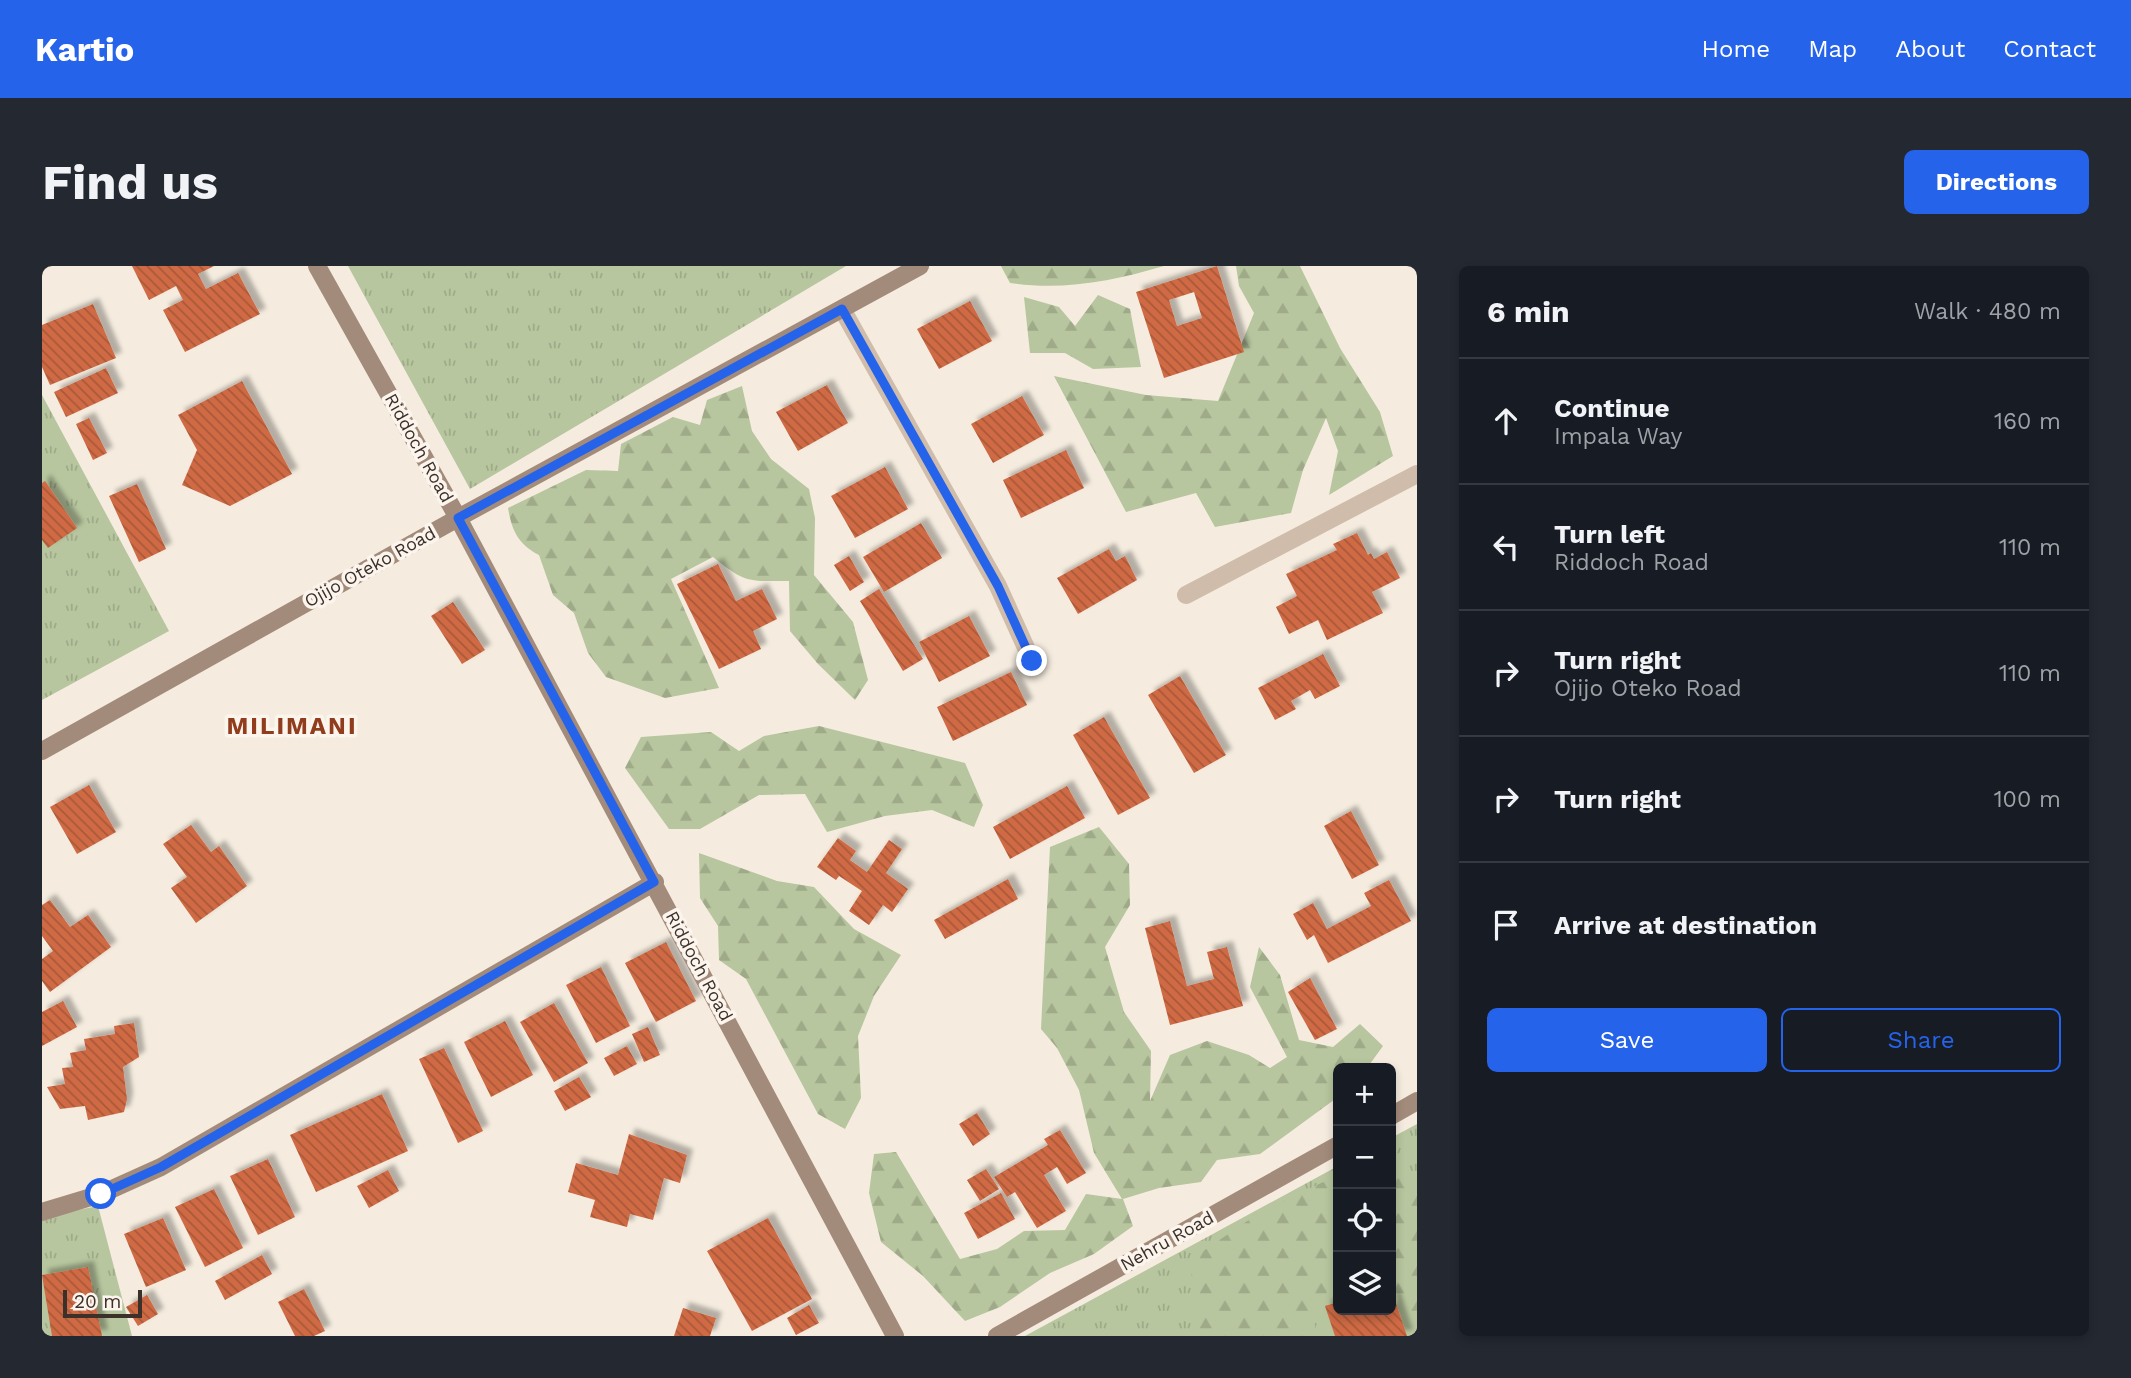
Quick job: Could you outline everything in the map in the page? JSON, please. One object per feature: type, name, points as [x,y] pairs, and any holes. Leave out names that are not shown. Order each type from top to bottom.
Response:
[{"type":"street","name":"Riddoch Road","points":[[317,266],[458,518],[895,1336]]},
{"type":"street","name":"Ojijo Oteko Road","points":[[42,751],[458,518],[920,266]]},
{"type":"street","points":[[842,309],[998,586],[1032,661]]},
{"type":"street","points":[[1186,595],[1417,474]]},
{"type":"street","points":[[42,1212],[101,1194],[161,1167],[654,882]]},
{"type":"street","points":[[1396,1113],[1417,1101]]},
{"type":"street","name":"Nehru Road","points":[[997,1336],[1333,1148]]},
{"type":"green space","points":[[348,266],[846,266],[470,489]]},
{"type":"green space","points":[[1001,266],[1164,266],[1107,280],[1049,286],[1010,283]]},
{"type":"green space","points":[[1236,266],[1300,266],[1340,348],[1380,412],[1393,456],[1329,495],[1338,451],[1326,418],[1303,470],[1291,513],[1215,527],[1196,493],[1126,512],[1054,376],[1146,395],[1218,401],[1254,313],[1239,286]]},
{"type":"green space","points":[[1098,295],[1130,309],[1141,367],[1093,369],[1065,353],[1030,353],[1024,297],[1059,307],[1075,326]]},
{"type":"green space","points":[[742,386],[752,431],[771,459],[809,489],[815,518],[814,575],[853,622],[868,680],[855,700],[818,664],[790,631],[789,581],[748,579],[713,557],[671,579],[719,688],[665,698],[606,677],[588,653],[574,613],[553,595],[539,555],[521,541],[512,524],[508,508],[586,470],[618,471],[621,444],[673,417],[700,425],[707,400]]},
{"type":"green space","points":[[42,395],[169,631],[42,700]]},
{"type":"green space","points":[[819,726],[965,763],[983,805],[974,827],[932,810],[885,816],[827,832],[805,794],[759,795],[700,829],[669,829],[625,768],[641,737],[711,732],[739,751],[764,736]]},
{"type":"green space","points":[[1099,827],[1129,864],[1130,905],[1105,947],[1124,1012],[1151,1051],[1150,1101],[1170,1055],[1207,1041],[1249,1055],[1270,1068],[1287,1057],[1250,987],[1259,947],[1280,975],[1299,1040],[1333,1047],[1360,1024],[1383,1046],[1371,1063],[1333,1063],[1333,1101],[1260,1154],[1217,1160],[1201,1182],[1159,1188],[1123,1199],[1133,1226],[1094,1254],[1050,1273],[1000,1307],[965,1321],[923,1276],[881,1242],[869,1193],[874,1154],[896,1152],[960,1259],[997,1249],[1024,1231],[1065,1230],[1086,1194],[1122,1199],[1094,1153],[1079,1090],[1057,1048],[1041,1029],[1050,847]]},
{"type":"green space","points":[[699,853],[777,881],[814,887],[854,929],[901,955],[874,996],[858,1036],[861,1098],[845,1129],[818,1114],[746,979],[719,960],[718,926],[700,898]]},
{"type":"green space","points":[[1417,1124],[1417,1336],[1025,1336],[1333,1169],[1333,1315],[1396,1315],[1396,1135]]},
{"type":"green space","points":[[1396,1165],[1417,1183],[1417,1317],[1396,1303]]},
{"type":"green space","points":[[1333,1177],[1333,1289],[1311,1304],[1317,1336],[1205,1336],[1194,1308],[1193,1258],[1262,1211]]},
{"type":"green space","points":[[98,1206],[132,1336],[42,1336],[42,1217]]},
{"type":"building","points":[[132,266],[214,266],[198,274],[206,289],[238,273],[260,314],[185,352],[163,310],[183,300],[176,286],[149,300]]},
{"type":"building","points":[[1217,266],[1244,352],[1164,378],[1136,292]],"holes":[[[1194,292],[1202,318],[1177,326],[1169,300]]]},
{"type":"building","points":[[970,301],[992,341],[939,369],[917,329]]},
{"type":"building","points":[[93,304],[116,358],[50,385],[42,367],[42,325]]},
{"type":"building","points":[[106,368],[118,393],[66,417],[54,392]]},
{"type":"building","points":[[242,381],[292,474],[230,506],[182,485],[197,450],[178,415]]},
{"type":"building","points":[[827,385],[848,423],[798,451],[776,412]]},
{"type":"building","points":[[1022,396],[1044,435],[993,463],[971,424]]},
{"type":"building","points":[[89,418],[107,453],[93,460],[76,424]]},
{"type":"building","points":[[1066,450],[1084,488],[1021,518],[1003,480]]},
{"type":"building","points":[[885,467],[908,509],[855,538],[831,496]]},
{"type":"building","points":[[45,481],[77,528],[48,548],[42,540],[42,483]]},
{"type":"building","points":[[137,484],[166,549],[139,562],[109,496]]},
{"type":"building","points":[[921,523],[942,558],[884,592],[863,557]]},
{"type":"building","points":[[1357,533],[1368,555],[1371,553],[1374,559],[1387,552],[1400,578],[1372,592],[1383,613],[1327,640],[1318,620],[1289,634],[1276,607],[1297,596],[1286,574],[1337,550],[1333,544]]},
{"type":"building","points":[[1109,549],[1116,561],[1125,556],[1137,580],[1078,614],[1057,578]]},
{"type":"building","points":[[849,556],[864,582],[850,591],[834,565]]},
{"type":"building","points":[[718,564],[736,601],[762,589],[777,619],[753,631],[761,649],[719,669],[677,584]]},
{"type":"building","points":[[879,589],[923,659],[903,671],[860,601]]},
{"type":"building","points":[[453,602],[485,650],[462,664],[431,616]]},
{"type":"building","points":[[969,616],[990,656],[939,682],[919,642]]},
{"type":"building","points":[[1323,654],[1340,686],[1315,699],[1310,690],[1291,701],[1296,709],[1275,720],[1258,688]]},
{"type":"building","points":[[1011,672],[1027,705],[953,741],[937,707]]},
{"type":"building","points":[[1180,676],[1226,755],[1194,773],[1148,695]]},
{"type":"building","points":[[1104,717],[1150,798],[1118,815],[1073,735]]},
{"type":"building","points":[[89,785],[116,832],[77,854],[50,807]]},
{"type":"building","points":[[1067,786],[1085,818],[1010,859],[993,827]]},
{"type":"building","points":[[1351,811],[1379,865],[1352,879],[1324,826]]},
{"type":"building","points":[[191,825],[211,852],[219,846],[247,886],[196,923],[171,888],[187,877],[163,844]]},
{"type":"building","points":[[838,838],[856,851],[850,860],[867,872],[889,840],[902,849],[886,873],[908,889],[892,912],[883,905],[869,925],[849,911],[862,891],[839,876],[836,880],[817,867]]},
{"type":"building","points":[[1008,879],[1018,899],[945,939],[934,920]]},
{"type":"building","points":[[1389,880],[1411,921],[1328,963],[1314,935],[1307,940],[1293,914],[1313,903],[1327,929],[1371,906],[1364,893]]},
{"type":"building","points":[[50,900],[70,927],[88,915],[111,947],[50,992],[42,981],[42,959],[53,951],[42,936],[42,905]]},
{"type":"building","points":[[1170,921],[1187,986],[1214,979],[1207,952],[1227,947],[1243,1006],[1170,1025],[1145,928]]},
{"type":"building","points":[[666,942],[696,1001],[656,1022],[625,963]]},
{"type":"building","points":[[601,967],[630,1026],[596,1043],[566,985]]},
{"type":"building","points":[[1310,978],[1337,1029],[1315,1040],[1288,992]]},
{"type":"building","points":[[63,1001],[77,1027],[42,1046],[42,1012]]},
{"type":"building","points":[[554,1003],[588,1063],[554,1082],[520,1022]]},
{"type":"building","points":[[505,1021],[533,1075],[491,1097],[464,1042]]},
{"type":"building","points":[[134,1023],[139,1057],[123,1067],[127,1099],[124,1112],[88,1120],[85,1106],[60,1109],[47,1087],[65,1084],[62,1068],[73,1067],[70,1053],[86,1050],[84,1039],[115,1034],[114,1026]]},
{"type":"building","points":[[648,1027],[660,1055],[644,1062],[632,1034]]},
{"type":"building","points":[[627,1046],[637,1064],[614,1076],[604,1058]]},
{"type":"building","points":[[444,1048],[483,1131],[458,1143],[419,1059]]},
{"type":"building","points":[[579,1077],[591,1097],[565,1111],[554,1091]]},
{"type":"building","points":[[382,1094],[408,1151],[316,1192],[290,1135]]},
{"type":"building","points":[[977,1113],[990,1134],[973,1146],[959,1124]]},
{"type":"building","points":[[1060,1130],[1086,1173],[1067,1184],[1057,1167],[1044,1175],[1066,1211],[1037,1228],[1015,1192],[1007,1197],[994,1177],[1048,1145],[1044,1139]]},
{"type":"building","points":[[629,1134],[687,1155],[680,1183],[664,1178],[653,1220],[630,1214],[627,1227],[590,1217],[595,1200],[568,1192],[576,1163],[618,1175]]},
{"type":"building","points":[[268,1159],[295,1217],[258,1235],[230,1176]]},
{"type":"building","points":[[986,1169],[999,1189],[980,1201],[967,1180]]},
{"type":"building","points":[[388,1170],[399,1191],[369,1208],[357,1186]]},
{"type":"building","points":[[214,1189],[243,1248],[205,1267],[175,1207]]},
{"type":"building","points":[[1001,1193],[1015,1219],[978,1239],[964,1213]]},
{"type":"building","points":[[163,1218],[186,1270],[146,1287],[124,1234]]},
{"type":"building","points":[[768,1218],[812,1299],[752,1331],[707,1251]]},
{"type":"building","points":[[262,1255],[272,1274],[225,1300],[215,1281]]},
{"type":"building","points":[[88,1267],[102,1336],[52,1336],[42,1275]]},
{"type":"building","points":[[304,1289],[325,1331],[314,1336],[295,1336],[278,1302]]},
{"type":"building","points":[[147,1295],[158,1314],[138,1326],[126,1307]]},
{"type":"building","points":[[1396,1303],[1407,1336],[1335,1336],[1325,1306],[1333,1304],[1333,1315],[1396,1315]]},
{"type":"building","points":[[809,1305],[819,1323],[796,1335],[787,1318]]},
{"type":"building","points":[[683,1308],[716,1318],[710,1336],[674,1336]]},
{"type":"district","name":"MILIMANI","points":[[292,726]]},
{"type":"route","points":[[101,1194],[161,1167],[654,882],[458,518],[842,309],[998,586],[1032,661]]}]
